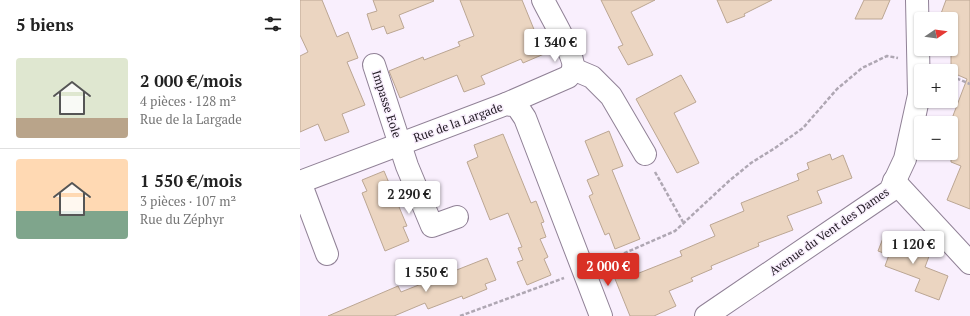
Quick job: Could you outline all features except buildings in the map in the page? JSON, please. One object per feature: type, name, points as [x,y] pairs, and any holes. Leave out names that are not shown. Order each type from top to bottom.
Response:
[{"type":"street","points":[[506,104],[568,77],[573,69],[573,61],[567,46],[542,0]]},
{"type":"street","name":"Avenue du Vent des Dames","points":[[706,316],[890,191],[905,159],[919,95],[917,0]]},
{"type":"street","name":"Impasse Eole","points":[[374,65],[407,166],[432,226],[457,217]]},
{"type":"street","points":[[573,69],[592,77],[611,96],[645,154]]},
{"type":"street","name":"Rue de la Largade","points":[[300,182],[506,104],[517,106],[525,118],[601,316]]},
{"type":"street","points":[[894,181],[970,263]]},
{"type":"street","points":[[300,182],[327,254]]},
{"type":"path","points":[[460,316],[584,271],[674,231],[751,163],[803,128],[837,89],[862,68],[888,56],[918,61]]},
{"type":"path","points":[[958,79],[970,84]]},
{"type":"path","points":[[645,154],[683,222]]}]
